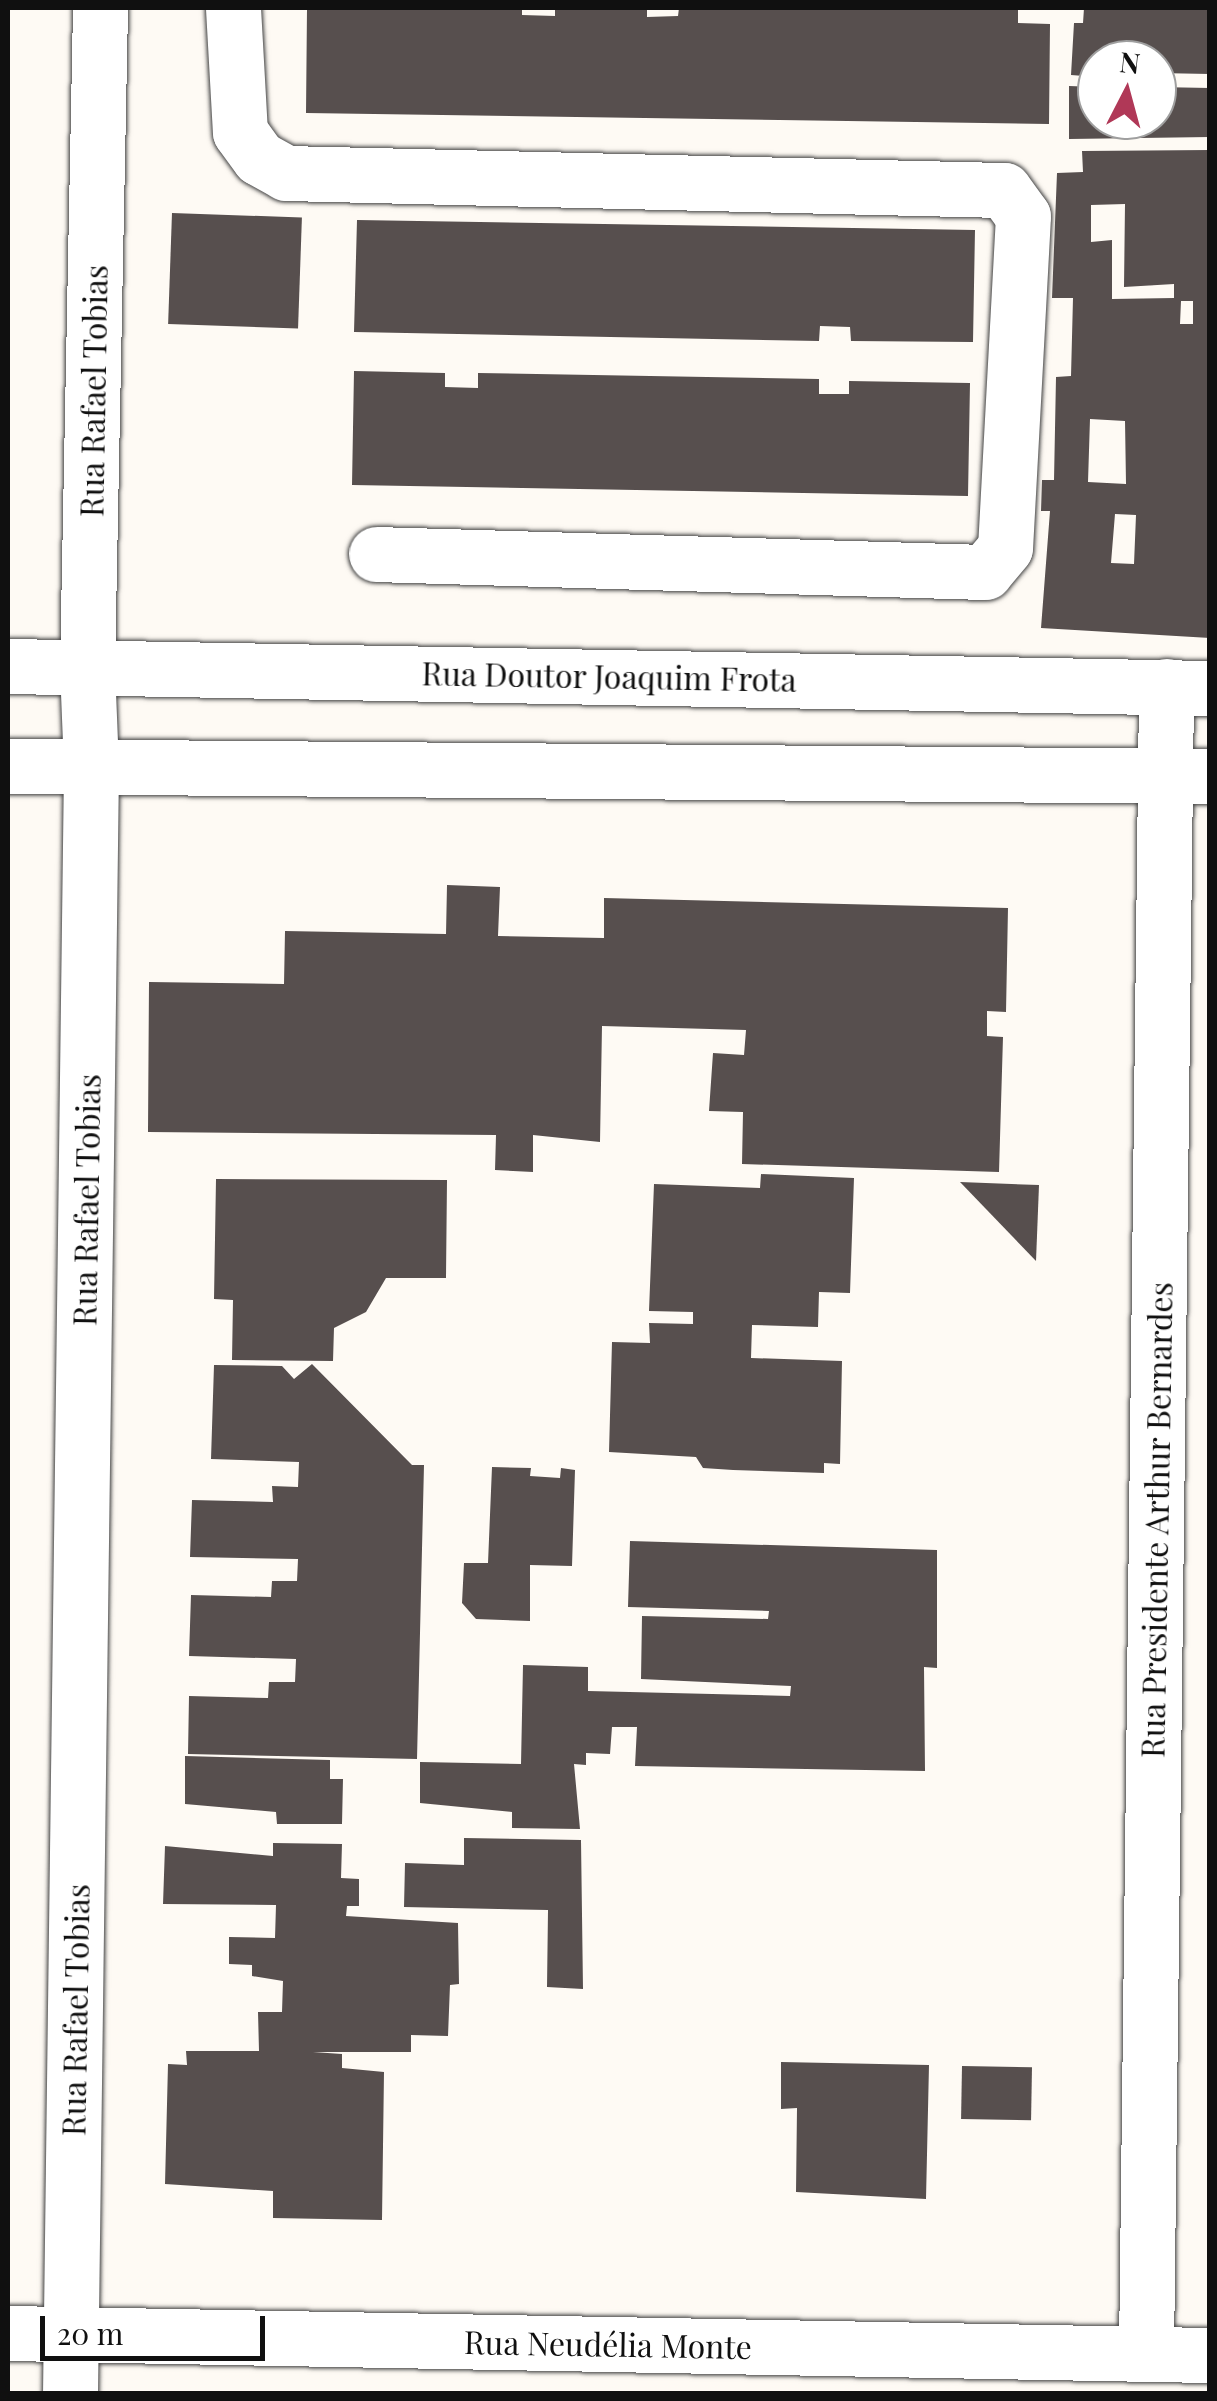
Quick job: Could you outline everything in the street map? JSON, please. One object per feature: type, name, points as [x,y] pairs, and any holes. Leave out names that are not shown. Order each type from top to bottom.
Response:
[{"type":"street","name":"Rua Rafael Tobias","points":[[70,2394],[92,766],[87,667],[100,8]]},
{"type":"street","points":[[232,8],[236,118],[244,144],[286,174],[1004,190],[1023,216],[1006,548],[985,572],[376,554]]},
{"type":"street","name":"Rua Doutor Joaquim Frota","points":[[8,666],[1188,687]]},
{"type":"street","name":"Rua Presidente Arthur Bernardes","points":[[1146,2354],[1188,687]]},
{"type":"street","points":[[8,766],[1188,775]]},
{"type":"street","name":"Rua Neudélia Monte","points":[[8,2333],[1210,2354]]},
{"type":"building","points":[[307,8],[522,8],[522,15],[555,16],[555,8],[647,8],[647,17],[678,16],[679,8],[1018,10],[1018,23],[1050,24],[1049,124],[306,113]]},
{"type":"building","points":[[1084,8],[1210,8],[1210,74],[1177,73],[1177,40],[1077,40],[1077,75],[1071,75],[1074,23],[1083,23]]},
{"type":"building","points":[[1069,86],[1077,86],[1077,139],[1069,139]]},
{"type":"building","points":[[1177,87],[1210,88],[1210,137],[1177,137]]},
{"type":"building","points":[[1210,150],[1210,638],[1041,628],[1050,511],[1041,511],[1042,480],[1054,480],[1056,377],[1071,376],[1073,298],[1052,298],[1057,173],[1083,172],[1082,151]],"holes":[[[1125,204],[1124,287],[1174,284],[1174,298],[1112,299],[1112,240],[1091,242],[1091,205]],[[1181,301],[1193,301],[1193,324],[1180,324]],[[1090,419],[1125,421],[1126,484],[1088,482]],[[1115,514],[1136,515],[1134,564],[1111,563]]]},
{"type":"building","points":[[172,213],[302,218],[298,328],[168,324]]},
{"type":"building","points":[[357,220],[975,230],[973,342],[851,341],[850,327],[820,326],[819,341],[354,332]]},
{"type":"building","points":[[354,371],[445,373],[445,387],[478,388],[478,373],[819,379],[819,394],[849,394],[849,381],[970,383],[968,496],[352,485]]},
{"type":"building","points":[[447,885],[500,887],[498,936],[604,938],[604,898],[1008,908],[1006,1012],[987,1011],[987,1036],[1003,1037],[999,1172],[742,1164],[743,1112],[709,1111],[713,1053],[744,1055],[746,1030],[602,1026],[600,1142],[533,1135],[533,1172],[495,1170],[496,1135],[148,1132],[149,982],[284,984],[285,931],[446,934]]},
{"type":"building","points":[[761,1174],[854,1178],[850,1293],[819,1292],[818,1327],[752,1325],[751,1358],[842,1361],[840,1464],[824,1463],[824,1473],[733,1470],[703,1468],[696,1457],[609,1452],[612,1342],[650,1343],[649,1323],[693,1324],[693,1312],[649,1311],[654,1184],[760,1188]]},
{"type":"building","points":[[216,1179],[447,1180],[446,1278],[386,1278],[366,1312],[334,1328],[333,1361],[232,1360],[233,1300],[214,1299]]},
{"type":"building","points":[[960,1182],[1039,1185],[1036,1261]]},
{"type":"building","points":[[312,1364],[412,1465],[424,1465],[417,1759],[188,1754],[189,1696],[268,1698],[269,1682],[295,1682],[296,1659],[189,1656],[191,1595],[271,1597],[272,1581],[297,1581],[298,1559],[190,1557],[192,1500],[273,1502],[272,1486],[298,1487],[299,1462],[211,1459],[214,1365],[282,1366],[294,1379]]},
{"type":"building","points":[[492,1467],[531,1468],[530,1476],[560,1478],[561,1468],[575,1470],[572,1566],[530,1565],[530,1621],[476,1619],[462,1603],[464,1563],[488,1563]]},
{"type":"building","points":[[630,1541],[937,1550],[937,1668],[924,1667],[925,1771],[635,1766],[637,1727],[612,1727],[610,1754],[586,1753],[586,1765],[574,1764],[580,1829],[512,1828],[512,1812],[420,1803],[420,1762],[521,1764],[523,1665],[588,1667],[588,1691],[790,1696],[791,1686],[641,1679],[642,1616],[768,1619],[769,1611],[628,1607]]},
{"type":"building","points":[[185,1756],[330,1760],[330,1779],[343,1779],[342,1824],[277,1824],[276,1812],[185,1804]]},
{"type":"building","points":[[464,1838],[581,1840],[583,1989],[547,1987],[548,1910],[404,1907],[405,1863],[464,1865]]},
{"type":"building","points":[[273,1843],[342,1844],[341,1878],[359,1879],[359,1906],[347,1906],[346,1916],[458,1923],[459,1984],[450,1985],[448,2036],[411,2035],[411,2052],[313,2052],[342,2054],[342,2068],[384,2072],[382,2220],[273,2218],[273,2191],[165,2184],[168,2064],[187,2065],[186,2051],[259,2051],[258,2012],[282,2012],[283,1981],[252,1976],[252,1965],[229,1964],[229,1937],[275,1938],[276,1905],[163,1904],[165,1846],[273,1856]]},
{"type":"building","points":[[781,2062],[929,2065],[926,2199],[796,2192],[797,2108],[781,2109]]},
{"type":"building","points":[[962,2066],[1032,2067],[1031,2120],[961,2119]]}]
